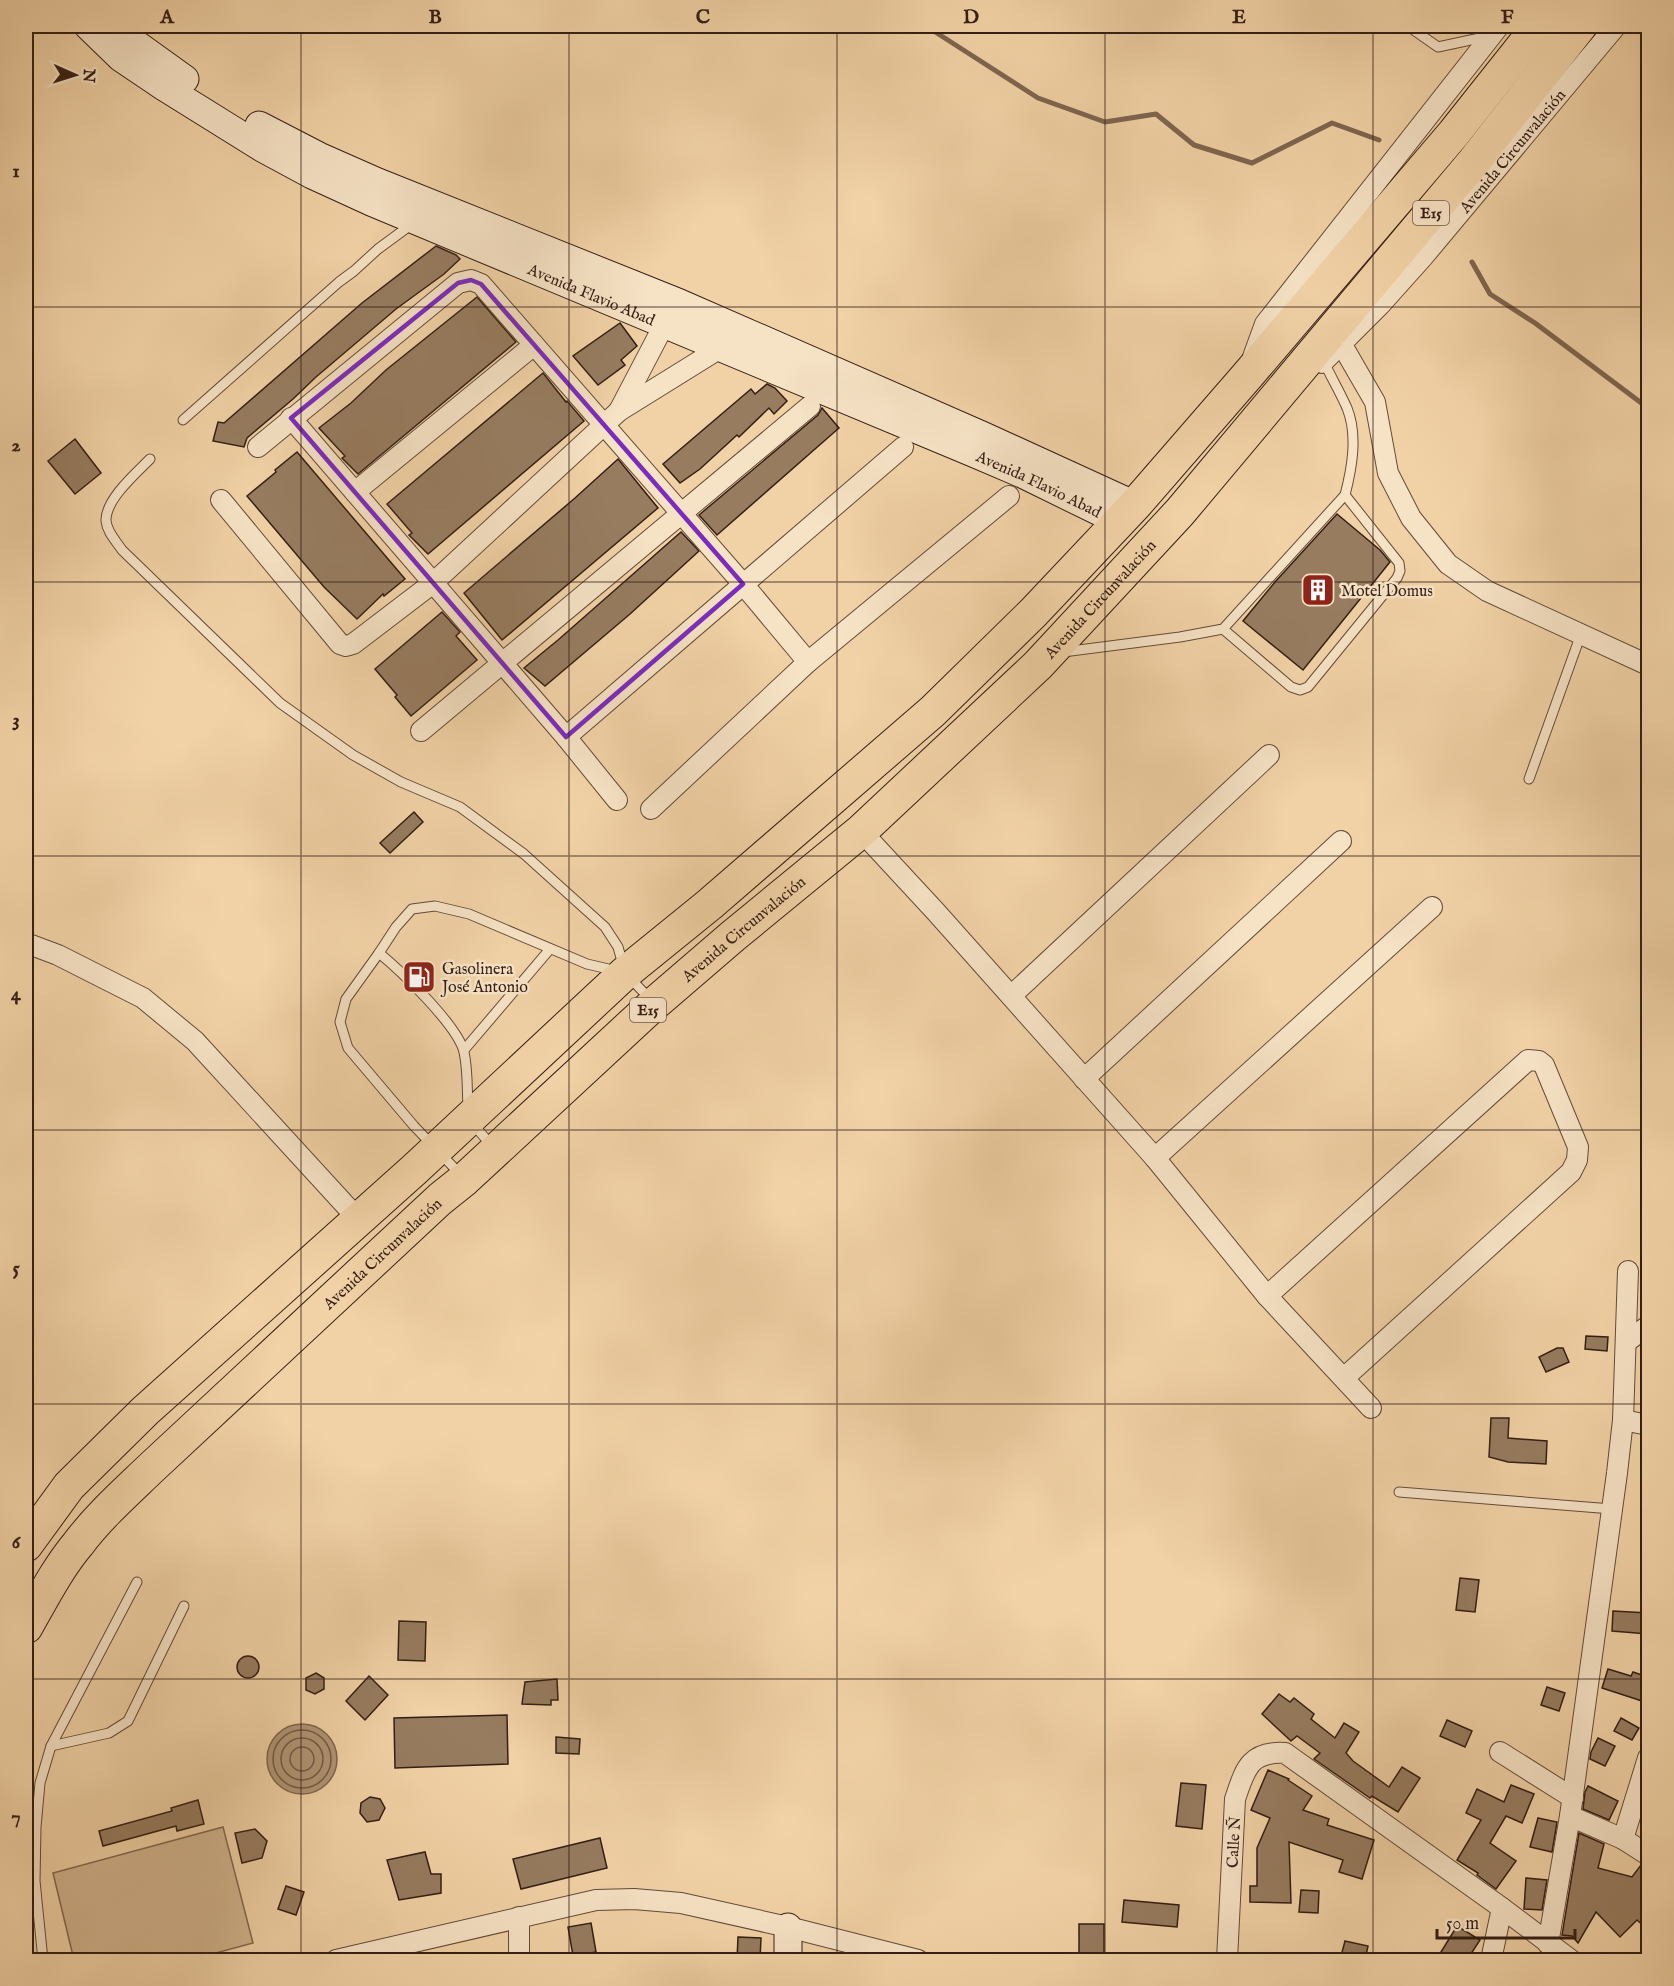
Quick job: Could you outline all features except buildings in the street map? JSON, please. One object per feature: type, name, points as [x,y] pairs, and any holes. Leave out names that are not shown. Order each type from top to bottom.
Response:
[{"type":"highway","name":"E15","points":[[26,1545],[69,1486],[128,1427],[426,1159],[625,973],[710,904],[933,711],[1033,614],[1128,513],[1247,376],[1454,133],[1539,26]]},
{"type":"highway","name":"Avenida Circunvalación","points":[[26,1627],[52,1581],[77,1544],[106,1511],[440,1199],[465,1179],[654,1004],[861,831],[1038,665],[1153,543],[1475,160],[1580,26]]},
{"type":"highway","points":[[710,904],[733,936]]},
{"type":"highway","points":[[568,1026],[596,1059]]},
{"type":"highway","points":[[426,1159],[440,1199]]},
{"type":"street","name":"Avenida Flavio Abad","points":[[88,26],[121,58],[164,87],[312,175],[664,324],[728,337],[982,435],[1128,513]]},
{"type":"street","name":"Avenida Flavio Abad","points":[[119,26],[135,43],[174,73],[269,130],[319,156],[429,204],[680,303],[728,337]]},
{"type":"street","name":"Avenida Circunvalación","points":[[1276,397],[1324,362],[1342,345],[1423,257],[1616,26]]},
{"type":"street","name":"E15","points":[[1247,376],[1265,324],[1495,30]]},
{"type":"street","points":[[258,447],[458,283],[471,280],[481,284],[743,584],[808,662]]},
{"type":"street","points":[[619,411],[664,324],[680,303]]},
{"type":"street","points":[[221,500],[340,644],[346,646],[353,644],[433,583],[619,411],[728,337]]},
{"type":"street","points":[[355,492],[534,345]]},
{"type":"street","points":[[1342,345],[1375,402],[1388,473],[1411,518],[1448,564],[1487,591],[1648,665]]},
{"type":"street","points":[[421,730],[810,406]]},
{"type":"street","points":[[291,418],[566,737],[617,800]]},
{"type":"street","points":[[566,737],[903,447]]},
{"type":"street","points":[[651,809],[808,662],[1009,496]]},
{"type":"street","points":[[1011,996],[1269,756]]},
{"type":"street","points":[[861,831],[1155,1158],[1267,1296],[1371,1408]]},
{"type":"street","points":[[1083,1079],[1341,841]]},
{"type":"street","points":[[1155,1158],[1431,907]]},
{"type":"street","points":[[26,943],[58,955],[143,999],[195,1041],[359,1220]]},
{"type":"street","points":[[1267,1296],[1528,1060],[1539,1061],[1544,1065],[1578,1147],[1577,1160],[1571,1172],[1344,1378]]},
{"type":"street","points":[[1548,1944],[1572,1807],[1623,1420],[1628,1270]]},
{"type":"street","points":[[1626,1342],[1648,1326]]},
{"type":"street","points":[[1623,1420],[1648,1425]]},
{"type":"street","name":"Calle Ñ","points":[[1227,1960],[1235,1799],[1243,1777],[1254,1759],[1269,1752],[1285,1753],[1502,1908]]},
{"type":"street","points":[[1500,1752],[1572,1807],[1648,1856]]},
{"type":"street","points":[[1623,1839],[1648,1758]]},
{"type":"street","points":[[336,1960],[596,1900],[634,1899],[681,1903],[918,1960]]},
{"type":"street","points":[[1491,1960],[1502,1908],[1570,1960]]},
{"type":"street","points":[[519,1917],[519,1960]]},
{"type":"street","points":[[788,1927],[788,1960]]},
{"type":"lane","points":[[1408,26],[1438,47],[1495,30]]},
{"type":"lane","points":[[183,420],[339,282],[416,220]]},
{"type":"lane","points":[[1038,665],[1060,653],[1223,629],[1345,495],[1350,475],[1353,444],[1348,410],[1324,362]]},
{"type":"lane","points":[[150,459],[113,499],[106,520],[111,536],[122,550],[280,703],[352,755],[402,782],[460,807],[524,854],[605,927],[618,947],[625,973],[654,1004]]},
{"type":"lane","points":[[1223,629],[1291,687],[1300,690],[1308,687],[1397,578],[1400,571],[1399,562],[1345,495]]},
{"type":"lane","points":[[1529,779],[1581,634]]},
{"type":"lane","points":[[465,1179],[426,1159],[414,1126],[348,1048],[340,1022],[346,999],[396,927],[412,909],[429,906],[469,914],[587,964],[625,973]]},
{"type":"lane","points":[[464,1050],[550,949]]},
{"type":"lane","points":[[379,953],[421,992],[451,1028],[464,1050],[468,1119],[495,1150]]},
{"type":"lane","points":[[1399,1492],[1612,1509]]},
{"type":"lane","points":[[43,1960],[35,1881],[40,1783],[51,1746],[137,1582]]},
{"type":"lane","points":[[51,1746],[109,1732],[128,1722],[184,1606]]},
{"type":"highlighted area","points":[[471,280],[481,284],[743,584],[566,737],[291,418],[458,283]]},
{"type":"shaded area","points":[[223,1827],[253,1943],[190,1960],[74,1960],[53,1873]]},
{"type":"water","points":[[302,1724],[321,1730],[331,1740],[337,1759],[331,1778],[321,1788],[302,1794],[283,1788],[273,1778],[267,1759],[273,1740],[283,1730]]},
{"type":"waterway","points":[[926,26],[1038,98],[1105,122],[1156,114],[1194,145],[1252,163],[1332,123],[1379,140]]},
{"type":"waterway","points":[[1472,262],[1490,294],[1535,323],[1648,408]]},
{"type":"place","name":"Motel Domus","points":[[1318,590]]},
{"type":"place","name":"Gasolinera José Antonio","points":[[419,977]]}]
